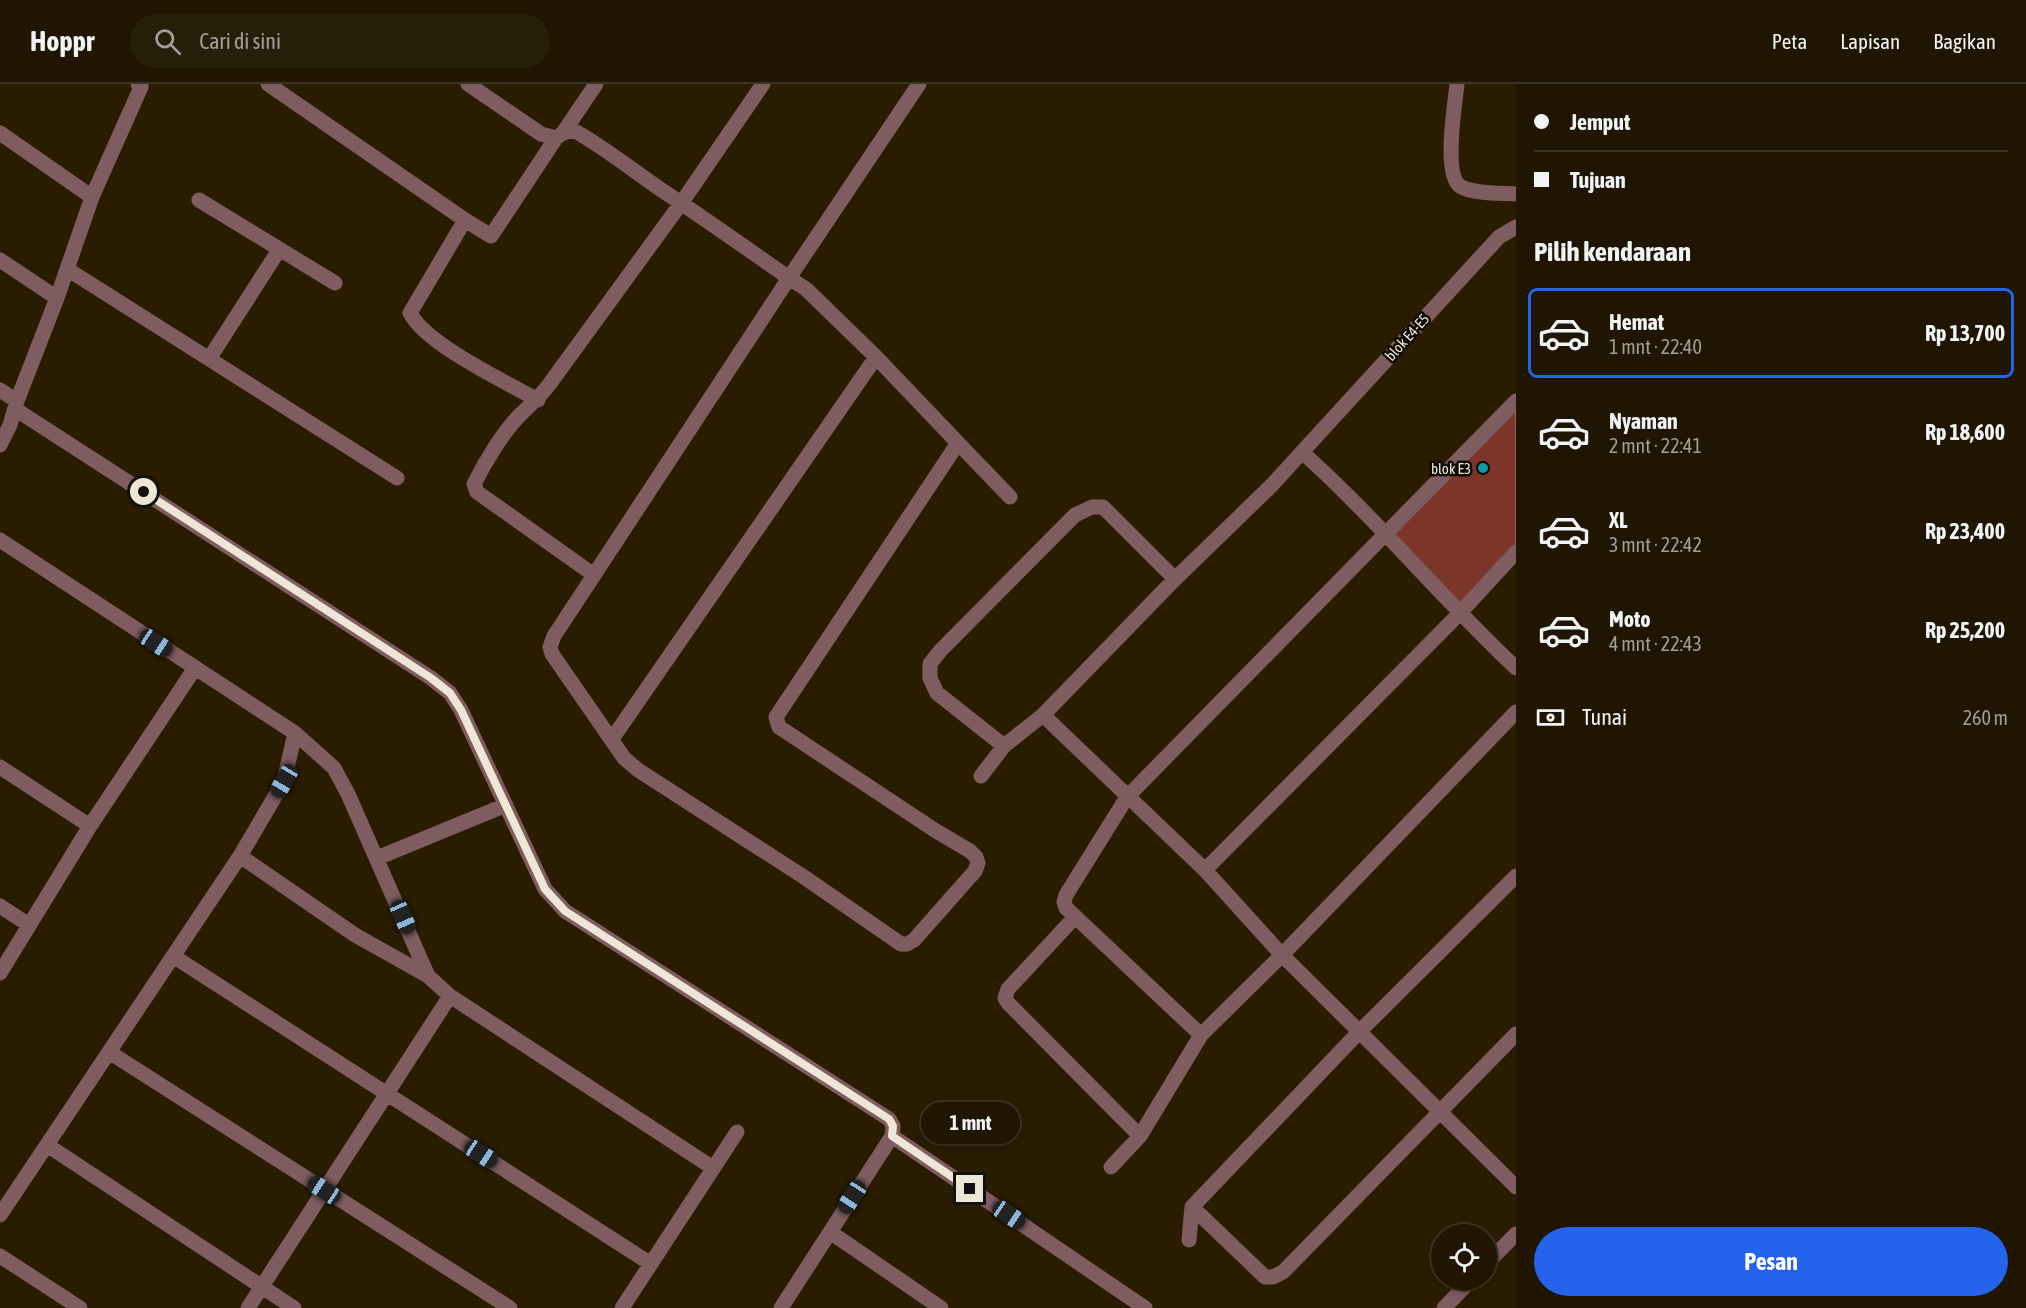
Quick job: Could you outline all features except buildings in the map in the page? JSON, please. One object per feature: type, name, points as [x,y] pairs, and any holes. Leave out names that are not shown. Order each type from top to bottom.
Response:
[{"type":"street","points":[[268,84],[491,236],[596,84]]},
{"type":"street","points":[[468,84],[541,134],[559,135],[573,130],[591,140],[806,289],[876,357],[1010,498]]},
{"type":"street","points":[[594,574],[477,492],[474,484],[484,464],[520,414],[538,400],[682,202],[763,84]]},
{"type":"street","points":[[919,84],[594,574],[554,636],[550,647],[552,654],[624,758],[638,770],[804,877],[901,944],[914,940],[975,870],[978,864],[976,856],[779,727],[776,717],[958,443]]},
{"type":"street","points":[[1457,84],[1451,163],[1453,177],[1460,186],[1473,190],[1516,194]]},
{"type":"street","points":[[0,445],[10,425],[92,197],[141,85]]},
{"type":"street","points":[[0,133],[92,197]]},
{"type":"street","points":[[199,200],[335,283]]},
{"type":"street","points":[[465,220],[410,313],[415,323],[439,344],[538,400]]},
{"type":"street","name":"blok E4-E5","points":[[981,776],[1004,746],[1043,715],[1175,579],[1272,485],[1499,237],[1516,227]]},
{"type":"street","points":[[209,359],[279,250]]},
{"type":"street","points":[[0,260],[57,298]]},
{"type":"street","points":[[67,269],[398,478]]},
{"type":"street","points":[[612,739],[876,357]]},
{"type":"street","points":[[0,390],[16,405],[421,671],[450,693],[461,710],[545,889],[565,911],[889,1119],[893,1126],[892,1136],[781,1308]]},
{"type":"street","points":[[1201,1035],[1066,908],[1064,902],[1066,895],[1127,797],[1516,401]]},
{"type":"street","points":[[1302,452],[1516,668]]},
{"type":"street","points":[[1004,746],[937,693],[930,678],[930,664],[941,650],[1075,515],[1092,507],[1103,507],[1175,579]]},
{"type":"street","points":[[0,540],[295,733],[334,768],[377,858],[428,976]]},
{"type":"street","points":[[1205,870],[1514,556]]},
{"type":"street","points":[[0,973],[90,826],[195,668]]},
{"type":"street","points":[[1111,1167],[1140,1136],[1201,1035],[1282,955],[1516,712]]},
{"type":"street","points":[[1043,715],[1205,870],[1282,955],[1516,1187]]},
{"type":"street","points":[[0,1215],[240,856],[284,781],[295,733]]},
{"type":"street","points":[[0,767],[90,826]]},
{"type":"street","points":[[377,858],[506,805]]},
{"type":"street","points":[[240,856],[355,935],[428,976],[450,996],[713,1168]]},
{"type":"street","points":[[1189,1240],[1192,1207],[1360,1031],[1516,876]]},
{"type":"street","points":[[0,906],[29,925]]},
{"type":"street","points":[[1075,916],[1008,989],[1005,998],[1140,1136]]},
{"type":"street","points":[[173,956],[651,1264]]},
{"type":"street","points":[[248,1308],[450,996]]},
{"type":"street","points":[[1192,1207],[1265,1277],[1274,1277],[1283,1272],[1516,1034]]},
{"type":"street","points":[[109,1052],[510,1308]]},
{"type":"street","points":[[622,1308],[737,1132]]},
{"type":"street","points":[[892,1136],[1145,1308]]},
{"type":"street","points":[[47,1145],[294,1308]]},
{"type":"street","points":[[830,1232],[941,1308]]},
{"type":"street","points":[[1497,1253],[1516,1234]]},
{"type":"street","points":[[0,1256],[80,1308]]},
{"type":"street","points":[[1444,1308],[1462,1290]]},
{"type":"place","name":"blok E3","points":[[1483,468]]},
{"type":"route","points":[[144,492],[431,678],[450,693],[461,710],[545,889],[565,911],[889,1119],[893,1126],[892,1136],[970,1189]]}]
